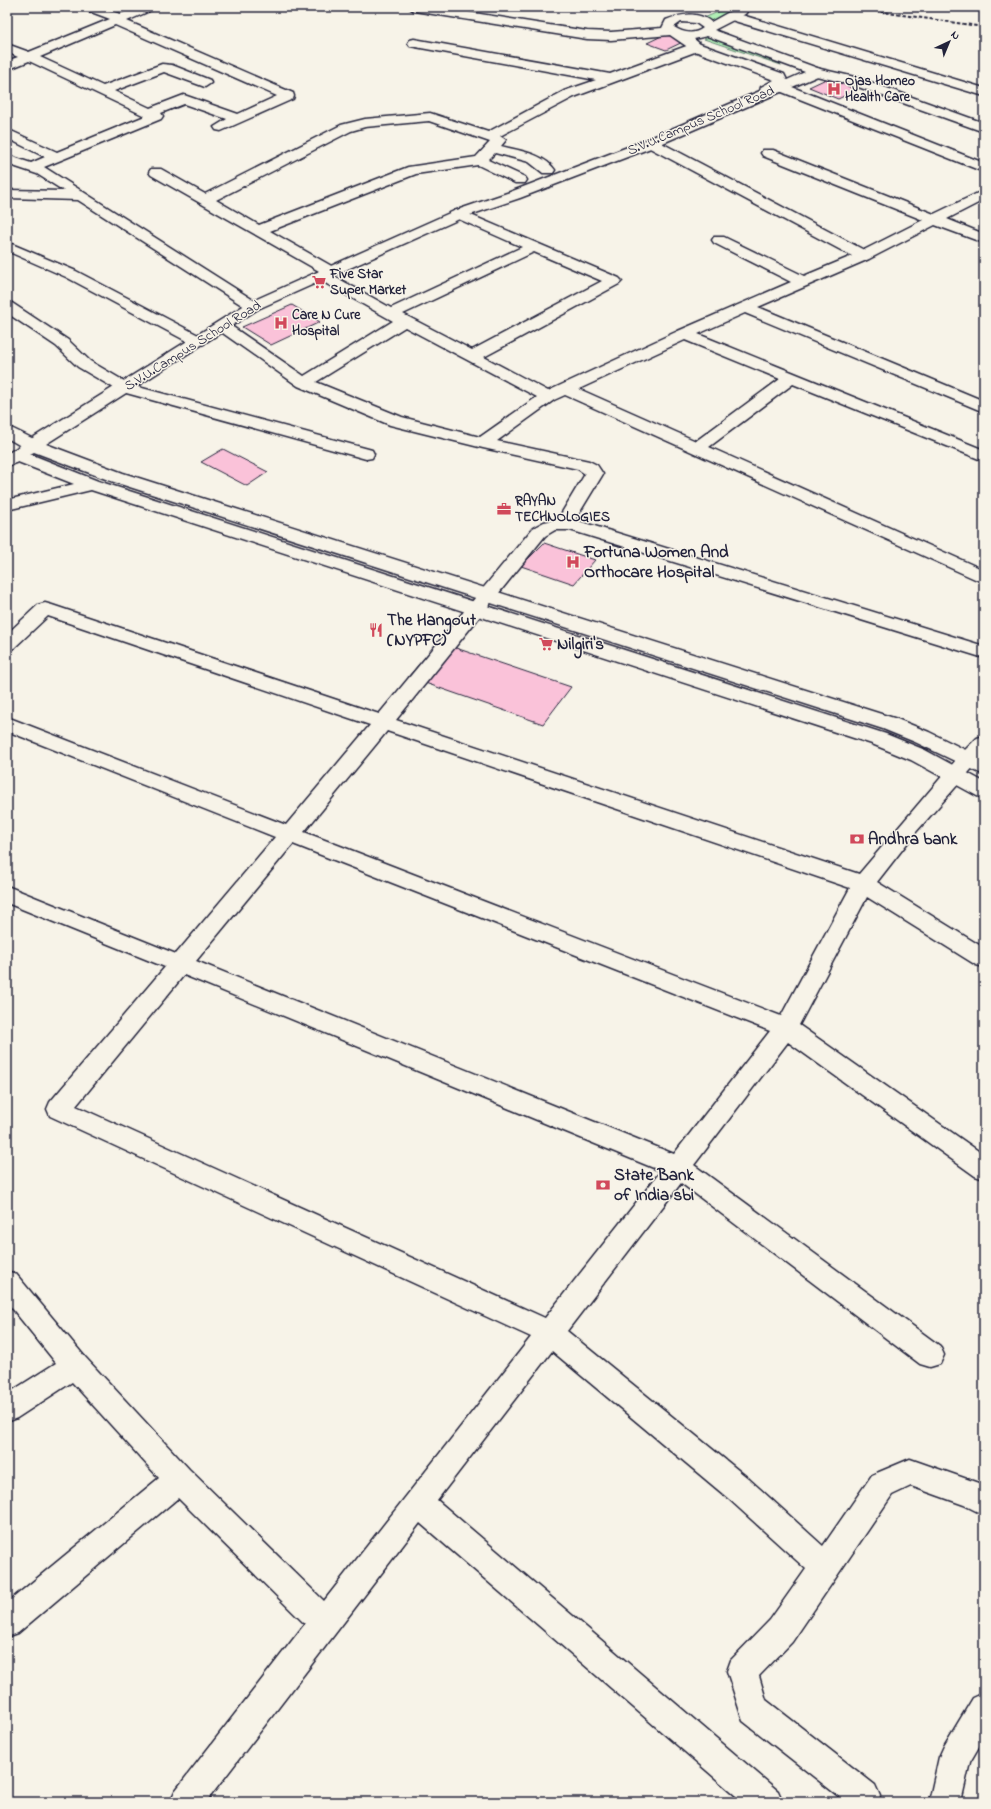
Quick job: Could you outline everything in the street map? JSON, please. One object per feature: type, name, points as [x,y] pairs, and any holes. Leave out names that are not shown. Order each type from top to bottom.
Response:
[{"type":"street","points":[[90,7],[288,96],[221,127]]},
{"type":"street","points":[[7,66],[148,7]]},
{"type":"street","points":[[414,7],[587,35],[611,36],[677,26],[706,12]]},
{"type":"street","points":[[453,7],[590,28],[611,29],[677,26],[692,35],[708,30],[745,7]]},
{"type":"street","points":[[732,16],[984,92]]},
{"type":"street","name":"S.V.U.Campus School Road","points":[[677,26],[702,21],[708,30],[816,72]]},
{"type":"street","name":"S.V.U.Campus School Road","points":[[476,207],[481,200],[487,196],[520,180],[774,87],[781,82],[780,77],[772,73],[696,47],[677,26]]},
{"type":"street","points":[[414,43],[612,79]]},
{"type":"street","points":[[480,160],[491,142],[569,94],[696,47]]},
{"type":"street","points":[[7,48],[30,57],[156,116],[32,168]]},
{"type":"street","points":[[103,91],[162,68],[168,68],[205,83]]},
{"type":"street","points":[[816,72],[854,82],[984,128]]},
{"type":"street","name":"S.V.U.Campus School Road","points":[[12,458],[253,306],[459,214],[515,195],[652,143],[816,72]]},
{"type":"street","points":[[782,87],[984,168]]},
{"type":"street","points":[[150,113],[184,99],[239,119]]},
{"type":"street","points":[[205,200],[346,128],[358,124],[430,117],[534,160],[548,170]]},
{"type":"street","points":[[7,133],[57,157]]},
{"type":"street","points":[[652,143],[864,256]]},
{"type":"street","points":[[768,153],[984,238]]},
{"type":"street","points":[[7,159],[42,171],[253,306]]},
{"type":"street","points":[[259,230],[413,170],[480,160],[520,180]]},
{"type":"street","points":[[156,172],[259,230],[397,317],[473,356],[548,398]]},
{"type":"street","points":[[7,194],[81,196]]},
{"type":"street","points":[[483,443],[548,398],[565,389],[684,334],[864,256],[984,194]]},
{"type":"street","points":[[459,214],[614,281],[473,356]]},
{"type":"street","points":[[719,240],[804,282]]},
{"type":"street","points":[[7,246],[71,274],[198,341]]},
{"type":"street","points":[[304,383],[397,317],[533,247]]},
{"type":"street","points":[[7,306],[62,343],[84,364],[125,388],[366,454]]},
{"type":"street","points":[[745,307],[984,407]]},
{"type":"street","points":[[222,326],[304,383],[396,421],[576,464],[591,469],[594,474],[564,524]]},
{"type":"street","points":[[684,334],[984,456]]},
{"type":"street","points":[[698,448],[792,377]]},
{"type":"street","points":[[565,389],[984,577]]},
{"type":"street","points":[[7,431],[32,445],[117,477],[482,601],[879,739],[918,755],[969,767],[984,791]]},
{"type":"street","points":[[12,458],[92,485],[482,601]]},
{"type":"street","points":[[7,505],[92,485]]},
{"type":"street","points":[[825,1567],[739,1489],[550,1333],[59,1109],[290,835],[539,532],[549,525],[564,524],[984,652]]},
{"type":"street","points":[[7,644],[45,609],[863,884],[984,959]]},
{"type":"street","points":[[7,724],[786,1028],[984,1169]]},
{"type":"street","points":[[186,1802],[786,1028],[863,884],[909,827],[969,767],[984,743]]},
{"type":"street","points":[[7,894],[678,1167],[930,1355]]},
{"type":"street","points":[[7,1282],[75,1366],[179,1479],[325,1623]]},
{"type":"street","points":[[7,1409],[75,1366]]},
{"type":"street","points":[[864,1796],[754,1710],[742,1671],[781,1631],[882,1486],[910,1472],[973,1494],[984,1501]]},
{"type":"street","points":[[7,1622],[179,1479]]},
{"type":"street","points":[[418,1503],[767,1802]]},
{"type":"street","points":[[945,1802],[955,1757],[984,1709]]},
{"type":"green space","points":[[730,7],[737,7],[713,22],[704,18]]},
{"type":"green space","points":[[709,37],[786,63],[781,65],[704,39]]},
{"type":"building","points":[[668,33],[687,40],[666,50],[647,43]]},
{"type":"building","points":[[828,78],[857,90],[838,99],[809,87]]},
{"type":"building","points":[[292,305],[320,322],[271,345],[242,327]]},
{"type":"building","points":[[223,449],[268,472],[247,486],[201,462]]},
{"type":"building","points":[[544,543],[595,560],[574,584],[521,566]]},
{"type":"building","points":[[438,642],[571,687],[543,724],[408,677]]},
{"type":"railway","points":[[848,7],[984,27]]},
{"type":"place","name":"Ojas Homeo Health Care","points":[[834,89]]},
{"type":"place","name":"Five Star Super Market","points":[[319,282]]},
{"type":"place","name":"Care N Cure Hospital","points":[[281,323]]},
{"type":"place","name":"RAYAN TECHNOLOGIES","points":[[504,509]]},
{"type":"place","name":"Fortuna Women And Orthocare Hospital","points":[[573,562]]},
{"type":"place","name":"The Hangout (NYPFC)","points":[[376,630]]},
{"type":"place","name":"Nilgiri's","points":[[546,644]]},
{"type":"place","name":"Andhra bank","points":[[857,839]]},
{"type":"place","name":"State Bank of India sbi","points":[[603,1185]]}]
